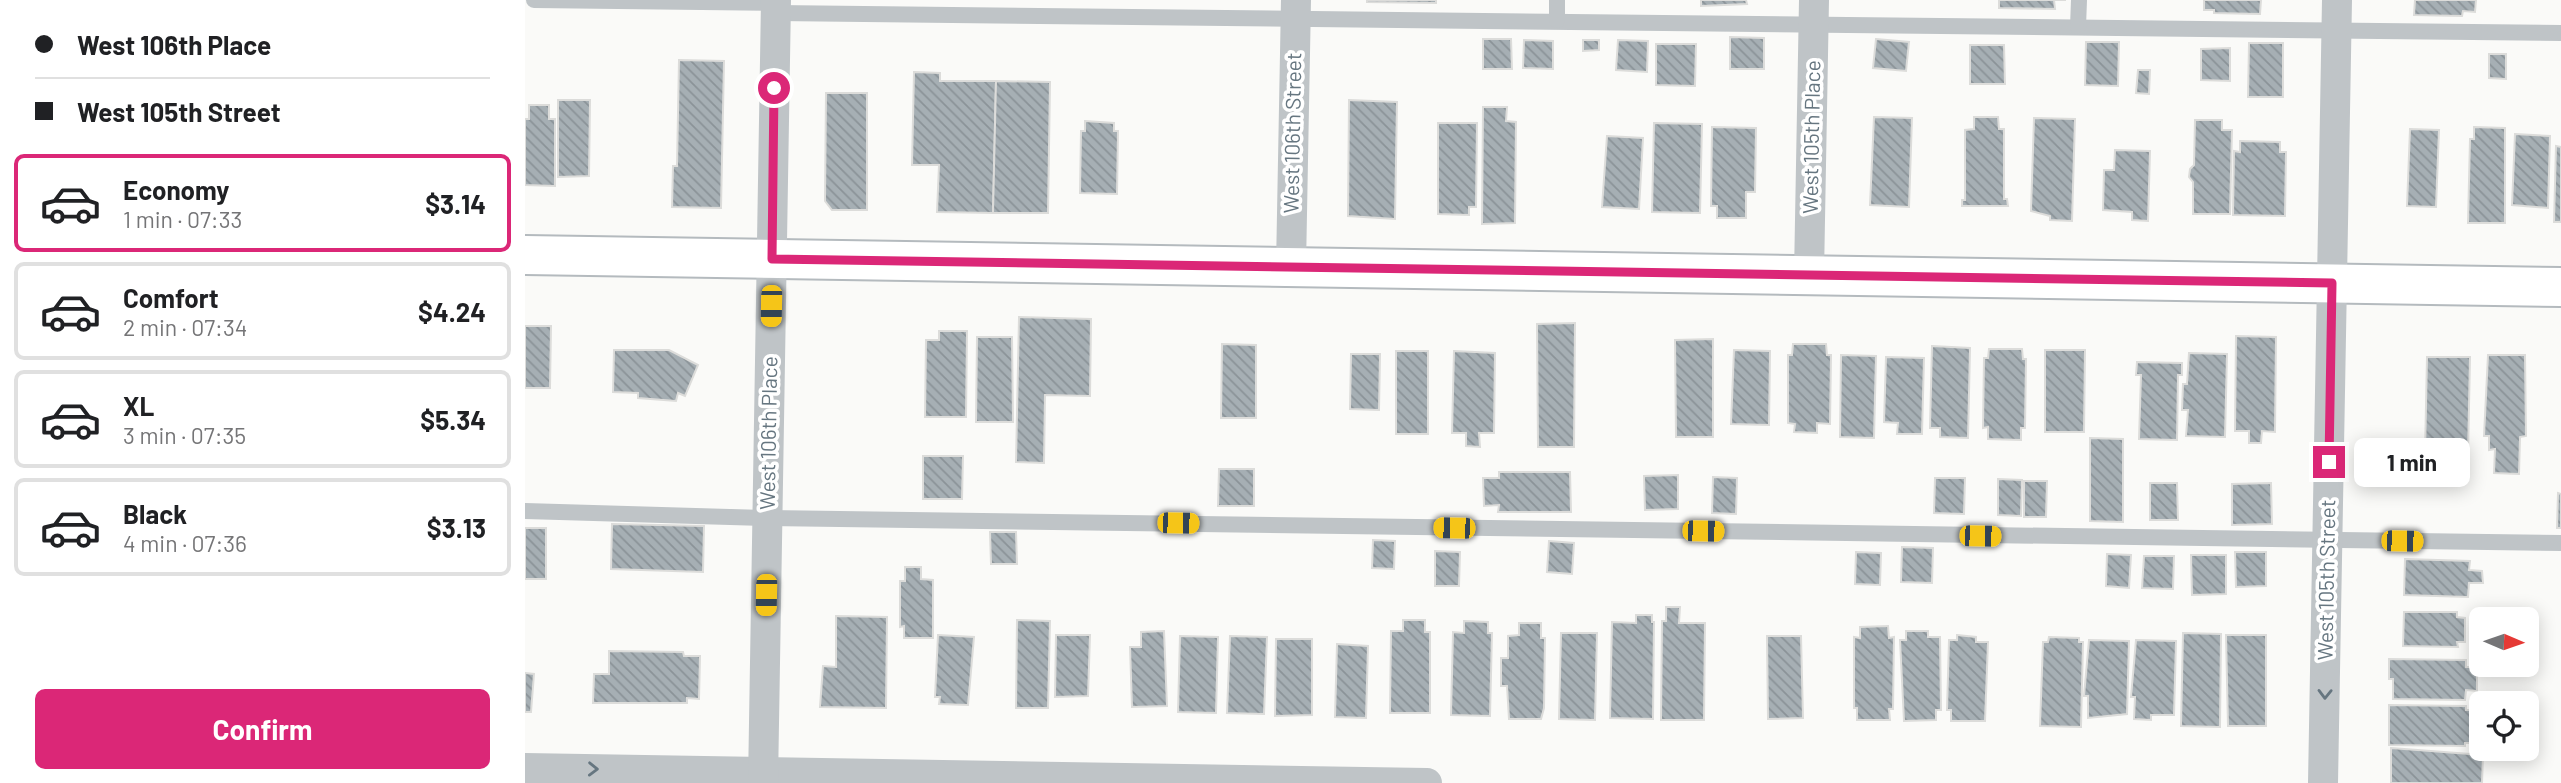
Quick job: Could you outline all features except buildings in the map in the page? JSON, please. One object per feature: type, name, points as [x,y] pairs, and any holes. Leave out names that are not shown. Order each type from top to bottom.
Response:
[{"type":"street","name":"West 105th Street","points":[[2323,783],[2337,0]]},
{"type":"street","name":"West 106th Place","points":[[763,778],[776,5]]},
{"type":"street","name":"West 106th Street","points":[[1291,267],[1295,9]]},
{"type":"street","name":"West 105th Place","points":[[1809,275],[1814,12]]},
{"type":"street","points":[[525,255],[2561,287]]},
{"type":"street","points":[[525,768],[763,778],[1427,783]]},
{"type":"lane","points":[[534,0],[776,5],[1295,9],[1557,20],[1814,12],[2078,27],[2561,33]]},
{"type":"lane","points":[[1557,0],[1557,20]]},
{"type":"lane","points":[[2078,27],[2079,0]]},
{"type":"lane","points":[[525,511],[768,517],[2561,543]]},
{"type":"route","points":[[774,88],[772,259],[2332,283],[2329,462]]}]
